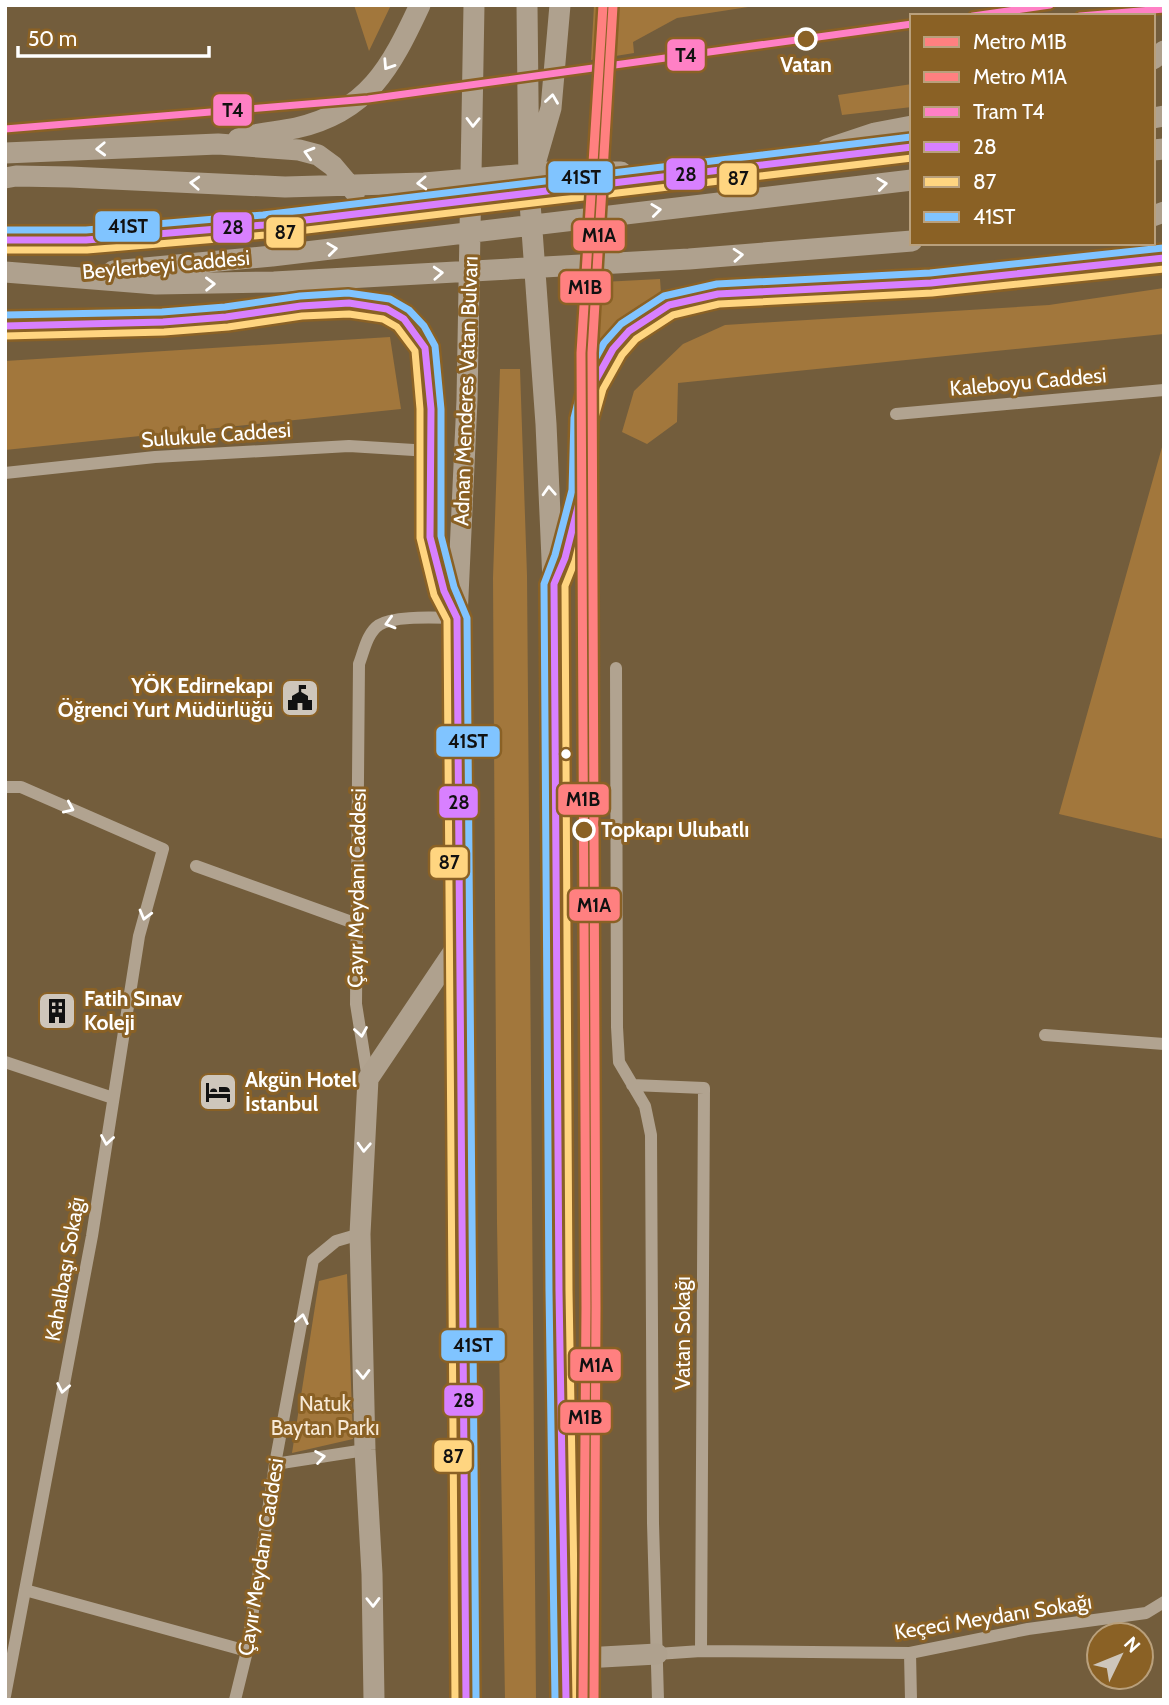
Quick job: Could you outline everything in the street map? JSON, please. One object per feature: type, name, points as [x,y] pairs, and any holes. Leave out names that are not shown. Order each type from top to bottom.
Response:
[{"type":"main road","points":[[218,144],[320,121],[362,99],[382,76],[403,42],[420,5]]},
{"type":"main road","name":"Adnan Menderes Vatan Bulvarı","points":[[466,1700],[457,618],[467,400],[474,5]]},
{"type":"main road","points":[[527,5],[529,189],[546,424],[554,584],[559,1252],[566,1700]]},
{"type":"main road","points":[[529,189],[551,108],[560,5]]},
{"type":"main road","points":[[800,160],[849,140],[910,126]]},
{"type":"main road","points":[[5,153],[218,144],[299,150],[318,155],[348,181],[360,198],[368,239],[363,267],[346,286],[331,295],[301,306]]},
{"type":"main road","points":[[5,240],[86,240],[264,225],[910,147]]},
{"type":"main road","points":[[5,178],[70,177],[285,187],[424,183],[550,172],[601,171],[661,178]]},
{"type":"main road","name":"Beylerbeyi Caddesi","points":[[45,274],[105,272],[259,257],[910,180]]},
{"type":"main road","points":[[5,272],[156,284],[261,282],[676,259],[910,242]]},
{"type":"main road","points":[[554,584],[565,558],[582,491],[584,419],[593,385],[613,349],[629,331],[669,305],[718,294],[930,283],[1164,258]]},
{"type":"main road","points":[[7,325],[163,322],[349,303],[387,309],[404,319],[425,348],[429,374],[430,537],[443,591],[457,618]]},
{"type":"main road","points":[[368,1079],[460,942]]},
{"type":"main road","name":"Çayır Meydanı Caddesi","points":[[368,1079],[360,1234],[365,1450],[373,1574],[374,1700]]},
{"type":"main road","points":[[566,1659],[657,1654]]},
{"type":"street","name":"Kaleboyu Caddesi","points":[[895,414],[1164,390]]},
{"type":"street","name":"Sulukule Caddesi","points":[[5,473],[155,457],[349,446],[430,451]]},
{"type":"street","name":"Çayır Meydanı Caddesi","points":[[368,1079],[356,1004],[359,664],[367,639],[380,624],[413,617],[457,618]]},
{"type":"street","points":[[616,668],[619,1062],[645,1106],[651,1135],[653,1509],[658,1700]]},
{"type":"street","name":"Kahalbaşı Sokağı","points":[[5,787],[21,787],[163,849],[139,936],[92,1236],[5,1696]]},
{"type":"street","points":[[196,866],[357,924]]},
{"type":"street","points":[[1045,1035],[1164,1044]]},
{"type":"street","points":[[5,1062],[113,1098]]},
{"type":"street","name":"Vatan Sokağı","points":[[632,1085],[704,1088],[701,1651]]},
{"type":"street","name":"Çayır Meydanı Caddesi","points":[[235,1700],[247,1651],[275,1464],[313,1260],[336,1241],[360,1234]]},
{"type":"street","points":[[275,1464],[365,1450]]},
{"type":"street","points":[[25,1590],[247,1651]]},
{"type":"street","name":"Keçeci Meydanı Sokağı","points":[[657,1654],[701,1651],[910,1653],[1028,1629],[1146,1613],[1164,1602]]},
{"type":"street","points":[[910,1653],[911,1700]]},
{"type":"green space","points":[[354,5],[391,5],[369,51]]},
{"type":"green space","points":[[594,5],[761,5],[677,18],[633,42],[634,53],[591,60]]},
{"type":"green space","points":[[910,84],[910,107],[842,115],[838,95]]},
{"type":"green space","points":[[660,279],[661,293],[622,318],[605,334],[592,353],[585,351],[583,283]]},
{"type":"green space","points":[[1164,288],[1164,334],[678,383],[677,422],[647,444],[622,432],[634,391],[683,344],[725,325],[1049,305]]},
{"type":"green space","points":[[390,337],[401,409],[5,450],[5,361]]},
{"type":"green space","points":[[500,369],[520,369],[527,575],[536,1700],[505,1700],[497,1223],[493,578]]},
{"type":"green space","points":[[1164,440],[1164,839],[1059,814]]},
{"type":"green space","name":"Natuk Baytan Parkı","points":[[347,1274],[353,1439],[292,1453],[319,1281]]},
{"type":"metro line","name":"M1B","points":[[583,1700],[586,1307],[581,353],[603,5]]},
{"type":"metro line","name":"M1A","points":[[594,1700],[596,1307],[592,353],[613,6]]},
{"type":"tram line","name":"T4","points":[[987,14],[1050,5]]},
{"type":"tram line","name":"T4","points":[[1104,14],[1164,9]]},
{"type":"tram line","name":"T4","points":[[5,129],[368,99],[910,24]]},
{"type":"transit line","name":"41ST","points":[[5,230],[86,230],[263,215],[910,137]]},
{"type":"transit line","name":"28","points":[[5,240],[86,240],[264,225],[910,147]]},
{"type":"transit line","name":"87","points":[[5,250],[87,250],[265,235],[910,158]]},
{"type":"transit line","name":"41ST","points":[[555,1700],[544,584],[555,555],[572,490],[574,418],[583,381],[604,343],[621,324],[664,296],[717,284],[930,273],[1163,248]]},
{"type":"transit line","name":"28","points":[[566,1700],[559,1291],[554,584],[565,558],[582,491],[584,419],[593,385],[613,349],[629,331],[669,305],[718,294],[931,283],[1164,258]]},
{"type":"transit line","name":"87","points":[[576,1700],[569,1291],[565,586],[575,561],[592,492],[594,421],[603,389],[622,355],[636,339],[673,315],[719,304],[932,293],[1164,269]]},
{"type":"transit line","name":"41ST","points":[[5,315],[162,312],[348,293],[390,299],[409,310],[424,326],[435,346],[441,409],[441,536],[454,587],[467,618],[476,1700]]},
{"type":"transit line","name":"28","points":[[5,326],[163,322],[349,303],[387,309],[404,319],[425,348],[431,409],[430,537],[444,591],[457,618],[466,1700]]},
{"type":"transit line","name":"87","points":[[5,336],[164,332],[228,327],[302,316],[349,314],[383,319],[397,327],[415,351],[420,409],[420,538],[434,595],[447,620],[455,1700]]},
{"type":"place","name":"Vatan","points":[[806,39]]},
{"type":"place","name":"YÖK Edirnekapı Öğrenci Yurt Müdürlüğü","points":[[300,698]]},
{"type":"place","name":"Topkapı Ulubatlı","points":[[584,830]]},
{"type":"place","name":"Fatih Sınav Koleji","points":[[57,1011]]},
{"type":"place","name":"Akgün Hotel İstanbul","points":[[218,1092]]}]
